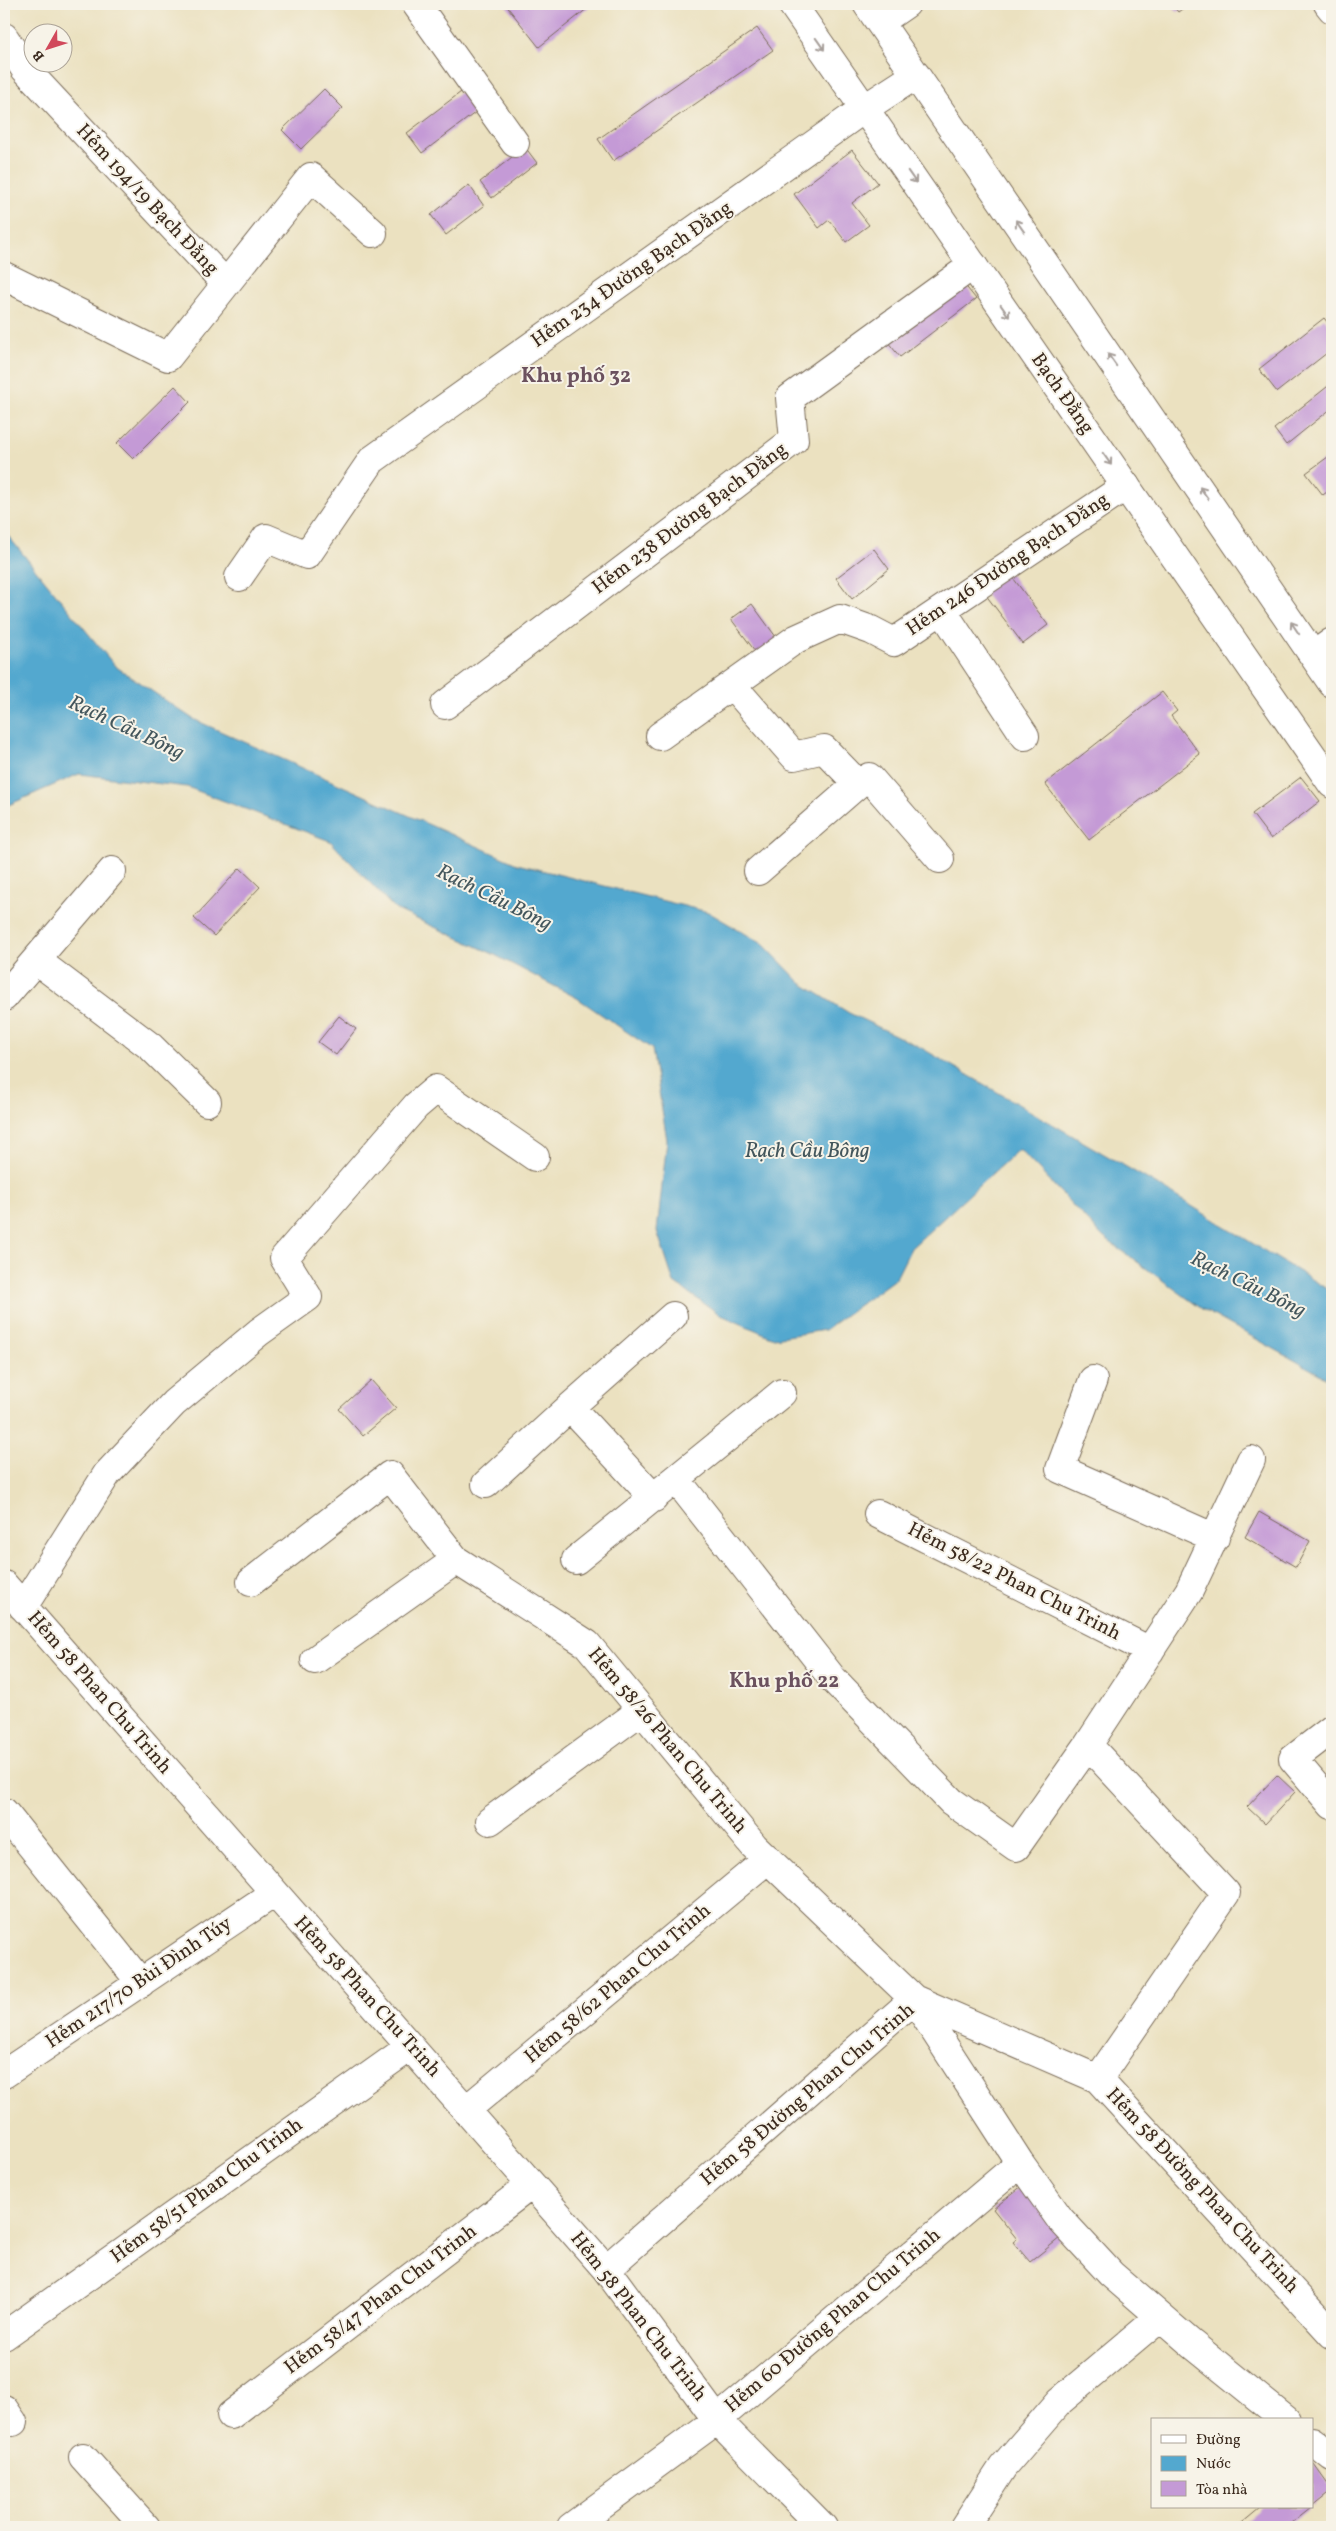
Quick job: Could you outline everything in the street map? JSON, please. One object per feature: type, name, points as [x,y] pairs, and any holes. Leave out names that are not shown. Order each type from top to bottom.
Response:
[{"type":"street","points":[[416,4],[515,143]]},
{"type":"street","name":"Bạch Đằng","points":[[792,4],[1332,784]]},
{"type":"street","points":[[906,4],[874,13],[916,75],[1323,648],[1332,683]]},
{"type":"street","points":[[1328,4],[1332,9]]},
{"type":"street","name":"Hẻm 194/19 Bạch Đằng","points":[[4,37],[25,69],[226,284],[311,177],[373,233]]},
{"type":"street","points":[[865,108],[916,75]]},
{"type":"street","name":"Hẻm 234 Đường Bạch Đằng","points":[[239,578],[266,538],[306,555],[372,460],[865,108]]},
{"type":"street","name":"Hẻm 238 Đường Bạch Đằng","points":[[445,705],[794,440],[790,398],[973,265]]},
{"type":"street","points":[[4,276],[168,357],[226,284]]},
{"type":"street","name":"Hẻm 246 Đường Bạch Đằng","points":[[660,736],[796,639],[840,619],[871,630],[894,642],[1126,486]]},
{"type":"street","points":[[942,610],[1025,736]]},
{"type":"street","points":[[732,686],[794,756],[824,750],[858,784]]},
{"type":"street","points":[[758,871],[858,784],[869,777],[940,859]]},
{"type":"street","points":[[4,997],[112,871]]},
{"type":"street","points":[[36,960],[151,1047],[207,1102]]},
{"type":"street","points":[[23,1607],[107,1474],[174,1403],[259,1332],[308,1297],[284,1258],[416,1106],[436,1089],[535,1156]]},
{"type":"street","points":[[486,1484],[673,1316]]},
{"type":"street","points":[[1093,1380],[1060,1468],[1215,1538]]},
{"type":"street","points":[[576,1560],[782,1393]]},
{"type":"street","points":[[570,1407],[654,1498]]},
{"type":"street","points":[[676,1479],[832,1679],[951,1801],[1016,1847],[1088,1745],[1190,1591],[1251,1460]]},
{"type":"street","name":"Hẻm 58/26 Phan Chu Trinh","points":[[251,1582],[390,1475],[456,1560],[587,1644],[768,1859],[914,1999]]},
{"type":"street","name":"Hẻm 58/22 Phan Chu Trinh","points":[[878,1514],[1150,1651]]},
{"type":"street","points":[[315,1660],[456,1560]]},
{"type":"street","name":"Hẻm 58 Phan Chu Trinh","points":[[4,1585],[606,2269],[717,2420]]},
{"type":"street","points":[[490,1821],[642,1710]]},
{"type":"street","points":[[1332,1730],[1293,1759],[1332,1805]]},
{"type":"street","points":[[1088,1745],[1226,1893],[1098,2079]]},
{"type":"street","points":[[4,1812],[140,1983]]},
{"type":"street","name":"Hẻm 58/62 Phan Chu Trinh","points":[[467,2109],[768,1859]]},
{"type":"street","name":"Hẻm 217/70 Bùi Đình Túy","points":[[4,2074],[274,1893]]},
{"type":"street","points":[[914,1999],[1020,2163],[1060,2219],[1111,2274],[1284,2418]]},
{"type":"street","name":"Hẻm 58 Đường Phan Chu Trinh","points":[[606,2269],[914,1999],[1098,2079],[1332,2334]]},
{"type":"street","name":"Hẻm 58/51 Phan Chu Trinh","points":[[4,2336],[410,2047]]},
{"type":"street","name":"Hẻm 60 Đường Phan Chu Trinh","points":[[823,2527],[717,2420],[1020,2163]]},
{"type":"street","name":"Hẻm 58/47 Phan Chu Trinh","points":[[231,2415],[532,2186]]},
{"type":"street","points":[[964,2527],[1003,2467],[1060,2401],[1160,2316]]},
{"type":"street","points":[[571,2527],[717,2420]]},
{"type":"street","points":[[1314,2443],[1332,2457]]},
{"type":"street","points":[[83,2457],[146,2527]]},
{"type":"water","name":"Rạch Cầu Bông","points":[[4,531],[115,666],[193,719],[517,864],[708,912],[763,944],[801,983],[849,1013],[918,1046],[1154,1183],[1332,1292],[1332,1381],[1202,1309],[1103,1237],[1019,1149],[911,1248],[896,1278],[825,1330],[774,1338],[721,1315],[674,1283],[657,1231],[667,1140],[652,1049],[577,998],[491,953],[395,909],[330,841],[187,787],[79,774],[4,807]]},
{"type":"building","points":[[505,4],[593,4],[539,47]]},
{"type":"building","points":[[1171,4],[1189,4],[1178,12]]},
{"type":"building","points":[[757,28],[773,50],[613,161],[598,139]]},
{"type":"building","points":[[324,89],[343,108],[301,149],[282,130]]},
{"type":"building","points":[[465,89],[480,109],[422,153],[407,133]]},
{"type":"building","points":[[525,147],[537,163],[492,198],[480,182]]},
{"type":"building","points":[[852,150],[878,183],[852,203],[869,225],[846,242],[829,220],[819,228],[794,194]]},
{"type":"building","points":[[469,185],[484,206],[446,235],[431,215]]},
{"type":"building","points":[[959,278],[976,299],[900,357],[883,336]]},
{"type":"building","points":[[1324,318],[1332,328],[1332,349],[1277,392],[1259,369]]},
{"type":"building","points":[[1332,383],[1332,408],[1286,445],[1274,429]]},
{"type":"building","points":[[175,386],[190,402],[133,459],[117,443]]},
{"type":"building","points":[[1332,454],[1332,488],[1323,495],[1306,473]]},
{"type":"building","points":[[874,549],[889,569],[852,599],[836,578]]},
{"type":"building","points":[[1008,571],[1048,625],[1023,644],[982,590]]},
{"type":"building","points":[[752,604],[779,641],[758,655],[731,619]]},
{"type":"building","points":[[1162,692],[1177,711],[1171,716],[1200,754],[1089,840],[1045,784]]},
{"type":"building","points":[[1301,777],[1320,801],[1271,839],[1252,814]]},
{"type":"building","points":[[240,868],[260,887],[214,936],[194,918]]},
{"type":"building","points":[[339,1016],[356,1029],[336,1055],[318,1042]]},
{"type":"building","points":[[371,1380],[396,1408],[363,1436],[339,1409]]},
{"type":"building","points":[[1259,1512],[1310,1541],[1296,1567],[1245,1537]]},
{"type":"building","points":[[1277,1775],[1295,1792],[1265,1824],[1247,1807]]},
{"type":"building","points":[[1023,2185],[1065,2234],[1030,2262],[1013,2242],[1017,2239],[993,2209]]},
{"type":"building","points":[[1314,2465],[1332,2490],[1314,2504]]},
{"type":"building","points":[[1260,2508],[1310,2508],[1286,2527],[1237,2527]]},
{"type":"district","name":"Khu phố 32","points":[[576,376]]},
{"type":"district","name":"Khu phố 22","points":[[784,1681]]}]
